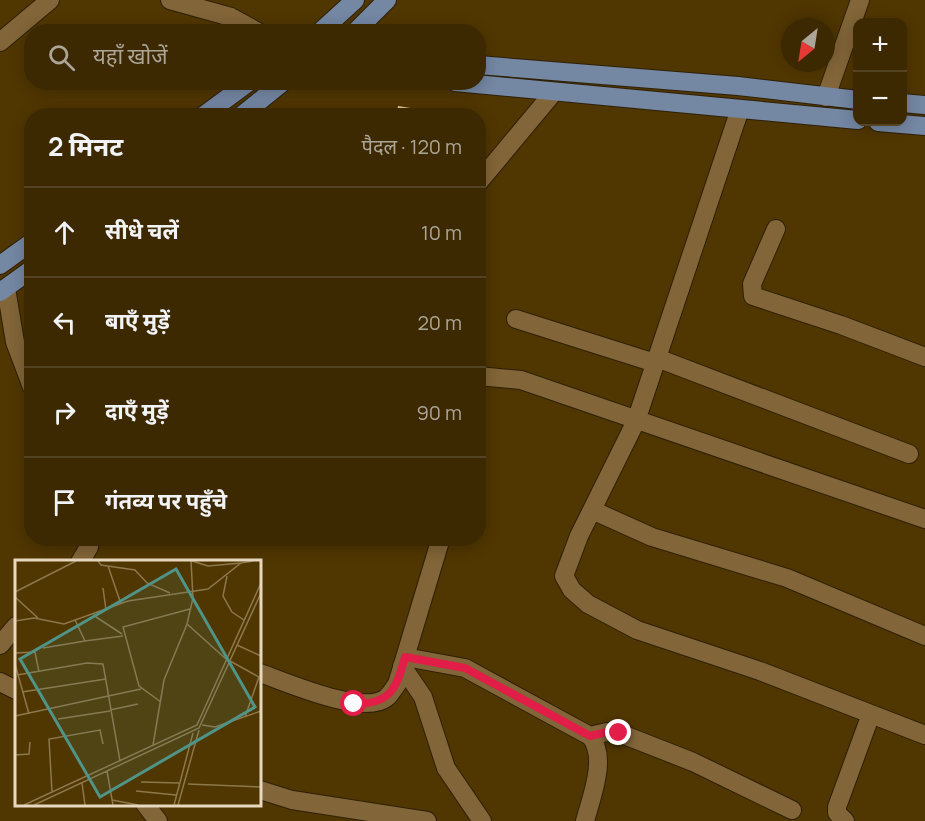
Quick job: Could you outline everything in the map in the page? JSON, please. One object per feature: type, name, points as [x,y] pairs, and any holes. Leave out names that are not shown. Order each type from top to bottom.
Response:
[{"type":"main road","points":[[329,24],[355,0]]},
{"type":"main road","points":[[363,24],[387,0]]},
{"type":"main road","points":[[486,65],[738,86],[853,100]]},
{"type":"main road","points":[[486,85],[853,120]]},
{"type":"main road","points":[[214,108],[238,90]]},
{"type":"main road","points":[[251,108],[273,90]]},
{"type":"main road","points":[[907,104],[925,105]]},
{"type":"main road","points":[[907,124],[925,126]]},
{"type":"main road","points":[[0,265],[24,248]]},
{"type":"main road","points":[[3,290],[24,276]]},
{"type":"street","points":[[0,42],[50,0]]},
{"type":"street","points":[[170,0],[231,17],[244,24]]},
{"type":"street","points":[[826,98],[860,0]]},
{"type":"street","points":[[486,173],[553,93]]},
{"type":"street","points":[[740,109],[636,421],[566,565],[564,576],[572,590],[588,604],[637,630],[760,671],[925,735]]},
{"type":"street","points":[[776,229],[752,284],[753,296],[841,325],[925,357]]},
{"type":"street","points":[[3,290],[15,342],[24,366]]},
{"type":"street","points":[[516,319],[656,360],[909,454]]},
{"type":"street","points":[[486,377],[521,380],[925,519]]},
{"type":"street","points":[[592,510],[652,537],[787,578],[925,636]]},
{"type":"street","points":[[261,673],[354,704],[371,704],[385,699],[397,684],[439,546]]},
{"type":"street","points":[[0,645],[15,627]]},
{"type":"street","points":[[404,662],[465,668],[590,736],[598,758],[585,821]]},
{"type":"street","points":[[404,662],[423,697],[446,768],[482,821]]},
{"type":"street","points":[[0,682],[15,690]]},
{"type":"street","points":[[845,821],[837,813],[837,807],[871,714]]},
{"type":"street","points":[[590,736],[607,732],[619,733],[693,762],[792,810]]},
{"type":"street","points":[[261,790],[334,814],[419,820]]},
{"type":"street","points":[[147,806],[158,821]]},
{"type":"route","points":[[354,704],[371,704],[385,699],[397,684],[405,657],[465,668],[590,736],[607,732],[619,733]]}]
